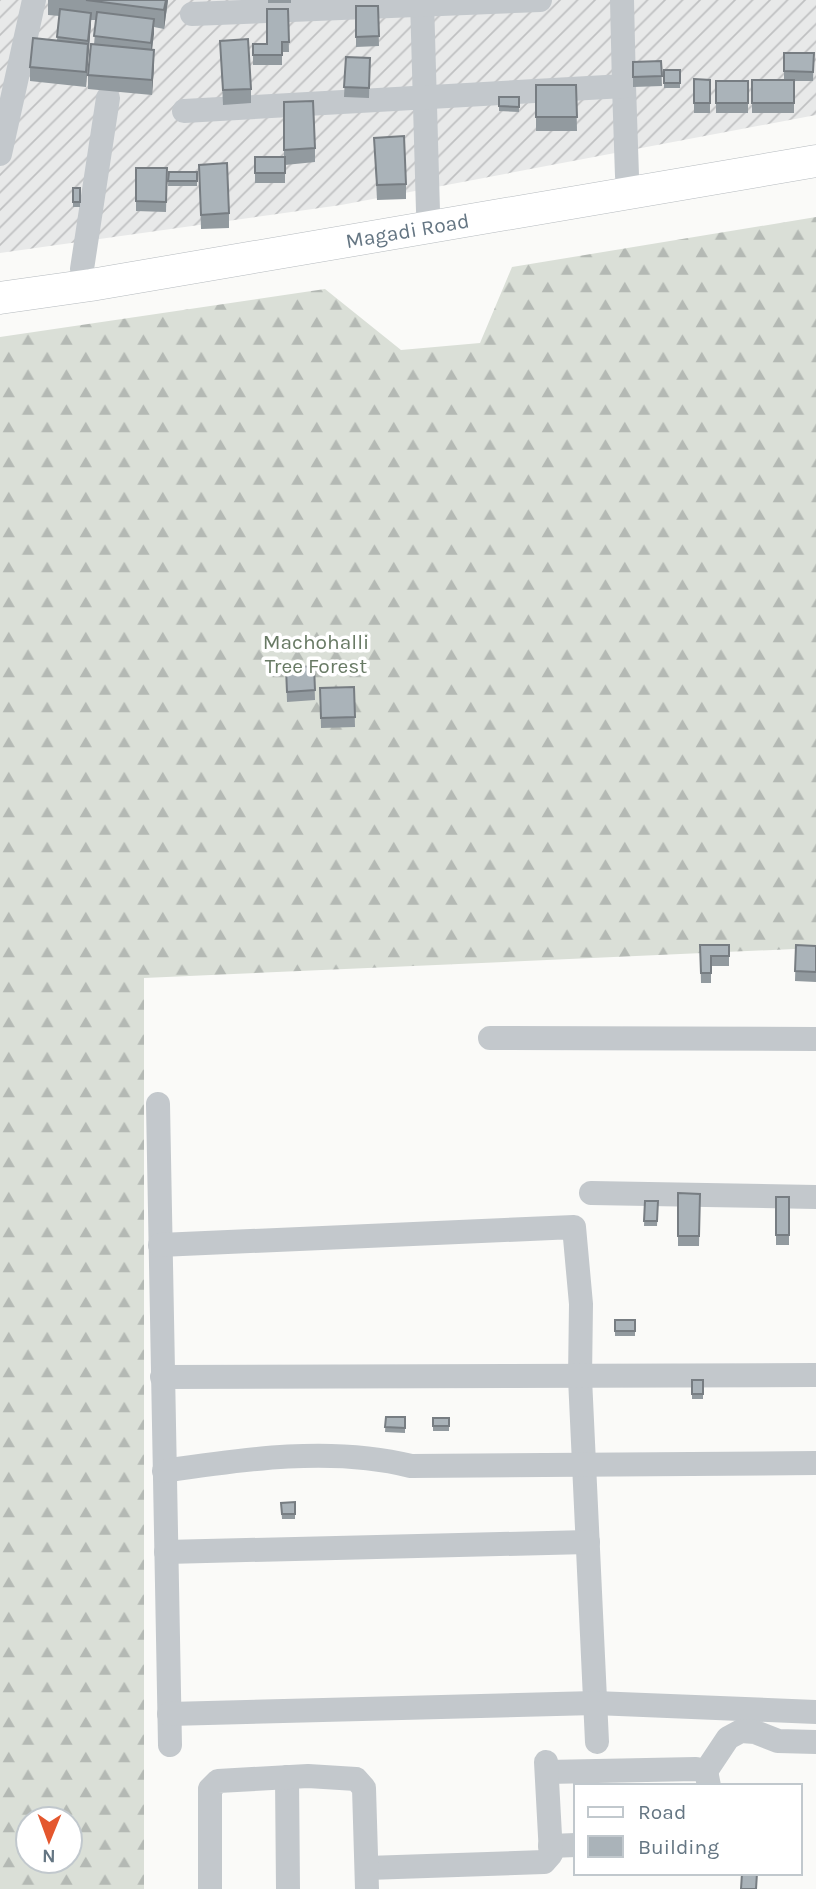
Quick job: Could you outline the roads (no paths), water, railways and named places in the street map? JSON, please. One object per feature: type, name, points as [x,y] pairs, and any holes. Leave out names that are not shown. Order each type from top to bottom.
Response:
[{"type":"main road","name":"Magadi Road","points":[[0,280],[82,269],[428,211],[816,143]]},
{"type":"main road","name":"Magadi Road","points":[[0,298],[91,285],[816,161]]},
{"type":"street","points":[[0,154],[34,0]]},
{"type":"street","points":[[192,14],[540,0]]},
{"type":"street","points":[[622,0],[627,176]]},
{"type":"street","points":[[422,3],[428,211]]},
{"type":"street","points":[[184,111],[624,86]]},
{"type":"street","points":[[82,269],[107,98]]},
{"type":"street","points":[[490,1038],[816,1039]]},
{"type":"street","points":[[158,1104],[170,1745]]},
{"type":"street","points":[[591,1193],[816,1197]]},
{"type":"street","points":[[160,1245],[574,1227],[581,1304],[580,1378],[597,1742]]},
{"type":"street","points":[[162,1377],[580,1378],[816,1375]]},
{"type":"street","points":[[164,1471],[237,1460],[293,1457],[382,1459],[411,1466],[816,1463]]},
{"type":"street","points":[[166,1552],[588,1542]]},
{"type":"street","points":[[169,1714],[595,1703],[816,1712]]},
{"type":"street","points":[[210,1889],[210,1789],[218,1782],[287,1777],[356,1779],[364,1788],[367,1878],[539,1863],[551,1854],[546,1767],[707,1778],[728,1738],[741,1731],[755,1732],[778,1741],[816,1742]]},
{"type":"street","points":[[287,1777],[288,1889]]},
{"type":"street","points":[[550,1846],[574,1845]]},
{"type":"park label","name":"Machohalli Tree Forest","points":[[316,654]]}]
